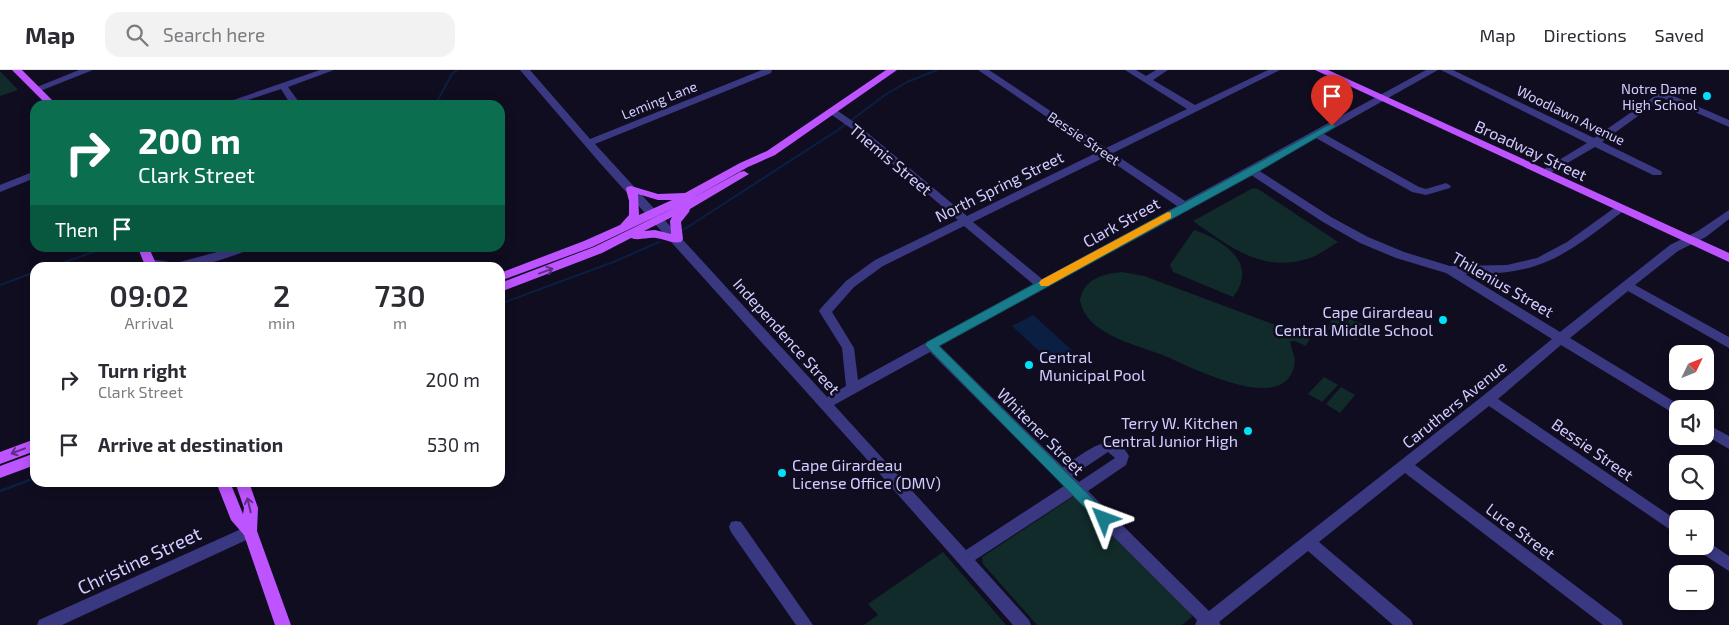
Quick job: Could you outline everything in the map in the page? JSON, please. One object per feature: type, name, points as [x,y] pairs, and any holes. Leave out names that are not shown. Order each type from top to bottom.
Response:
[{"type":"main road","points":[[17,70],[47,100]]},
{"type":"main road","points":[[505,286],[575,260],[616,236],[749,171],[761,163],[770,153],[892,70]]},
{"type":"main road","name":"Broadway Street","points":[[1320,70],[1729,258]]},
{"type":"main road","points":[[631,189],[658,197],[692,198]]},
{"type":"main road","points":[[616,236],[634,216],[634,201],[631,189]]},
{"type":"main road","points":[[505,275],[588,244],[616,236],[655,234],[677,239],[675,221],[692,198]]},
{"type":"main road","points":[[0,458],[30,447]]},
{"type":"main road","points":[[0,472],[30,461]]},
{"type":"main road","points":[[225,487],[236,516],[250,531]]},
{"type":"main road","points":[[244,487],[251,508],[250,531],[283,625]]},
{"type":"street","points":[[37,89],[88,70]]},
{"type":"street","points":[[240,100],[329,70]]},
{"type":"street","name":"Independence Street","points":[[525,70],[1023,625]]},
{"type":"street","name":"Bessie Street","points":[[983,70],[1185,206]]},
{"type":"street","points":[[1130,70],[1194,109]]},
{"type":"street","points":[[1146,80],[1163,70]]},
{"type":"street","name":"North Spring Street","points":[[853,388],[848,348],[825,311],[850,284],[872,267],[964,220],[1274,70]]},
{"type":"street","name":"Clark Street","points":[[825,404],[1433,70]]},
{"type":"street","name":"Woodlawn Avenue","points":[[1446,70],[1658,173]]},
{"type":"street","name":"Leming Lane","points":[[589,143],[768,71]]},
{"type":"street","points":[[283,86],[293,100]]},
{"type":"street","points":[[1544,173],[1595,142],[1662,94],[1729,124]]},
{"type":"street","name":"Themis Street","points":[[832,111],[855,127],[1041,285]]},
{"type":"street","points":[[1316,134],[1416,190],[1426,192],[1446,186]]},
{"type":"street","name":"Thilenius Street","points":[[1252,171],[1352,234],[1378,247],[1410,259],[1450,270],[1669,406]]},
{"type":"street","points":[[0,189],[30,176]]},
{"type":"street","points":[[1450,270],[1516,268],[1541,261],[1565,247],[1621,208]]},
{"type":"street","name":"Caruthers Avenue","points":[[1208,624],[1308,541],[1489,399],[1560,339],[1674,248],[1702,234],[1729,214]]},
{"type":"street","points":[[194,262],[229,252]]},
{"type":"street","points":[[207,262],[226,253]]},
{"type":"street","points":[[1628,286],[1729,343]]},
{"type":"street","name":"Whitener Street","points":[[931,345],[1208,624]]},
{"type":"street","name":"Bessie Street","points":[[1489,399],[1669,523]]},
{"type":"street","points":[[1714,434],[1729,443]]},
{"type":"street","points":[[964,559],[1121,461],[1122,456],[1112,446],[1106,447],[1061,476]]},
{"type":"street","name":"Luce Street","points":[[1405,465],[1615,625]]},
{"type":"street","points":[[736,527],[805,625]]},
{"type":"street","name":"Christine Street","points":[[45,625],[250,531]]},
{"type":"street","points":[[1308,541],[1405,625]]},
{"type":"street","points":[[1714,554],[1729,564]]},
{"type":"green space","points":[[0,71],[18,90],[0,96]]},
{"type":"green space","points":[[1253,188],[1258,189],[1338,242],[1307,259],[1290,262],[1260,260],[1233,248],[1193,221]]},
{"type":"green space","points":[[1194,230],[1205,234],[1226,247],[1240,264],[1242,274],[1240,285],[1233,297],[1173,272],[1170,265]]},
{"type":"green space","points":[[1122,272],[1144,276],[1310,338],[1306,346],[1290,341],[1294,357],[1294,367],[1286,381],[1272,387],[1255,388],[1214,377],[1117,338],[1102,330],[1091,321],[1085,314],[1080,300],[1085,287],[1101,276]]},
{"type":"green space","points":[[1334,313],[1348,318],[1342,335],[1328,329]]},
{"type":"green space","points":[[1349,319],[1363,324],[1357,340],[1343,335]]},
{"type":"green space","points":[[1324,377],[1338,385],[1322,402],[1308,394]]},
{"type":"green space","points":[[1341,387],[1355,395],[1340,413],[1326,404]]},
{"type":"green space","points":[[1074,496],[1189,609],[1192,617],[1182,625],[1037,625],[983,564],[982,557]]},
{"type":"green space","points":[[943,552],[1006,625],[864,625],[878,615],[868,604]]},
{"type":"water","points":[[1033,315],[1073,351],[1052,363],[1012,326]]},
{"type":"waterway","points":[[438,100],[452,74],[457,70]]},
{"type":"waterway","points":[[683,230],[838,130],[885,95],[907,82],[937,70]]},
{"type":"waterway","points":[[505,302],[616,261],[659,242]]},
{"type":"waterway","points":[[66,262],[93,252]]},
{"type":"waterway","points":[[0,285],[30,274]]},
{"type":"waterway","points":[[0,491],[30,480]]},
{"type":"slow traffic","points":[[1044,283],[1168,215]]},
{"type":"place","name":"Notre Dame High School","points":[[1707,96]]},
{"type":"place","name":"Cape Girardeau Central Middle School","points":[[1443,320]]},
{"type":"place","name":"Central Municipal Pool","points":[[1029,365]]},
{"type":"place","name":"Terry W. Kitchen Central Junior High","points":[[1248,431]]},
{"type":"place","name":"Cape Girardeau License Office (DMV)","points":[[782,473]]},
{"type":"route","points":[[1104,519],[931,345],[1332,126]]}]
